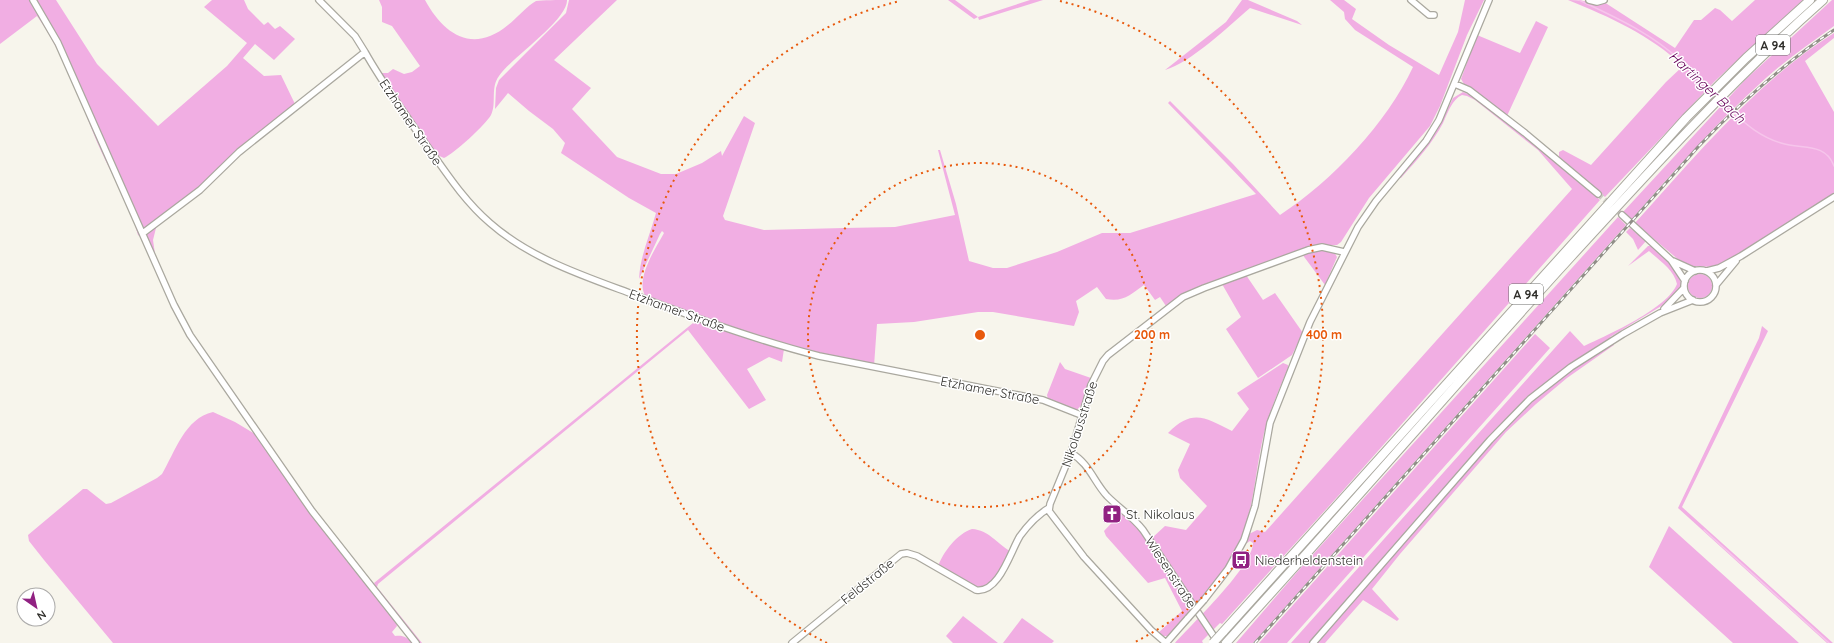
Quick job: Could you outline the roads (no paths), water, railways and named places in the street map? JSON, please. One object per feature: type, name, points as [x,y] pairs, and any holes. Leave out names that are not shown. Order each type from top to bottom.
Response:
[{"type":"highway","name":"A 94","points":[[1213,643],[1592,220],[1705,99],[1810,0]]},
{"type":"highway","name":"A 94","points":[[1228,641],[1501,335],[1712,104],[1778,40],[1823,0]]},
{"type":"street","points":[[33,0],[58,43],[178,312],[203,355],[312,512],[416,643]]},
{"type":"street","name":"Etzhamer Straße","points":[[319,0],[352,33],[451,179],[472,206],[501,232],[541,257],[574,272],[700,319],[786,348],[819,356],[1043,400],[1081,415]]},
{"type":"street","points":[[1411,0],[1429,15],[1434,15]]},
{"type":"street","points":[[1049,508],[1051,515],[1073,545],[1151,630],[1166,643],[1204,600],[1228,569],[1244,540],[1254,506],[1268,432],[1276,404],[1310,322],[1344,252],[1366,213],[1426,141],[1445,108],[1489,0]]},
{"type":"street","points":[[1589,0],[1597,2],[1604,0]]},
{"type":"street","points":[[143,233],[200,190],[239,152],[365,52]]},
{"type":"street","points":[[1455,84],[1469,90],[1525,133],[1598,194]]},
{"type":"street","points":[[1671,260],[1695,271],[1707,271],[1719,268],[1741,256],[1834,197]]},
{"type":"street","points":[[1622,215],[1671,260],[1685,284],[1687,295],[1693,300],[1701,302],[1709,300],[1715,294],[1716,285],[1712,275],[1707,271]]},
{"type":"street","name":"Nikolausstraße","points":[[1049,508],[1071,453],[1091,385],[1105,358],[1183,297],[1308,250],[1322,247],[1344,252]]},
{"type":"street","points":[[1716,285],[1741,256]]},
{"type":"street","points":[[1660,313],[1676,298],[1685,284],[1687,277],[1695,271]]},
{"type":"street","points":[[1313,643],[1476,456],[1522,407],[1547,384],[1571,367],[1660,313],[1693,300]]},
{"type":"street","name":"Wiesenstraße","points":[[1071,453],[1083,462],[1106,495],[1132,516],[1144,530],[1218,643]]},
{"type":"street","name":"Feldstraße","points":[[792,643],[901,554],[907,553],[917,556],[976,590],[988,588],[1005,568],[1021,534],[1037,516],[1049,508]]},
{"type":"waterway","name":"Hartinger Bach","points":[[1579,0],[1633,27],[1659,43],[1686,65],[1709,91]]},
{"type":"waterway","name":"Hartinger Bach","points":[[1721,102],[1763,136],[1781,143],[1819,150],[1830,158],[1834,166]]},
{"type":"waterway","points":[[1704,530],[1829,643]]},
{"type":"tunnel","points":[[1598,194],[1622,215]]},
{"type":"railway","points":[[1255,643],[1698,147],[1763,84],[1834,30]]},
{"type":"place","name":"St. Nikolaus","points":[[1112,514]]},
{"type":"place","name":"Niederheldenstein","points":[[1241,560]]}]
